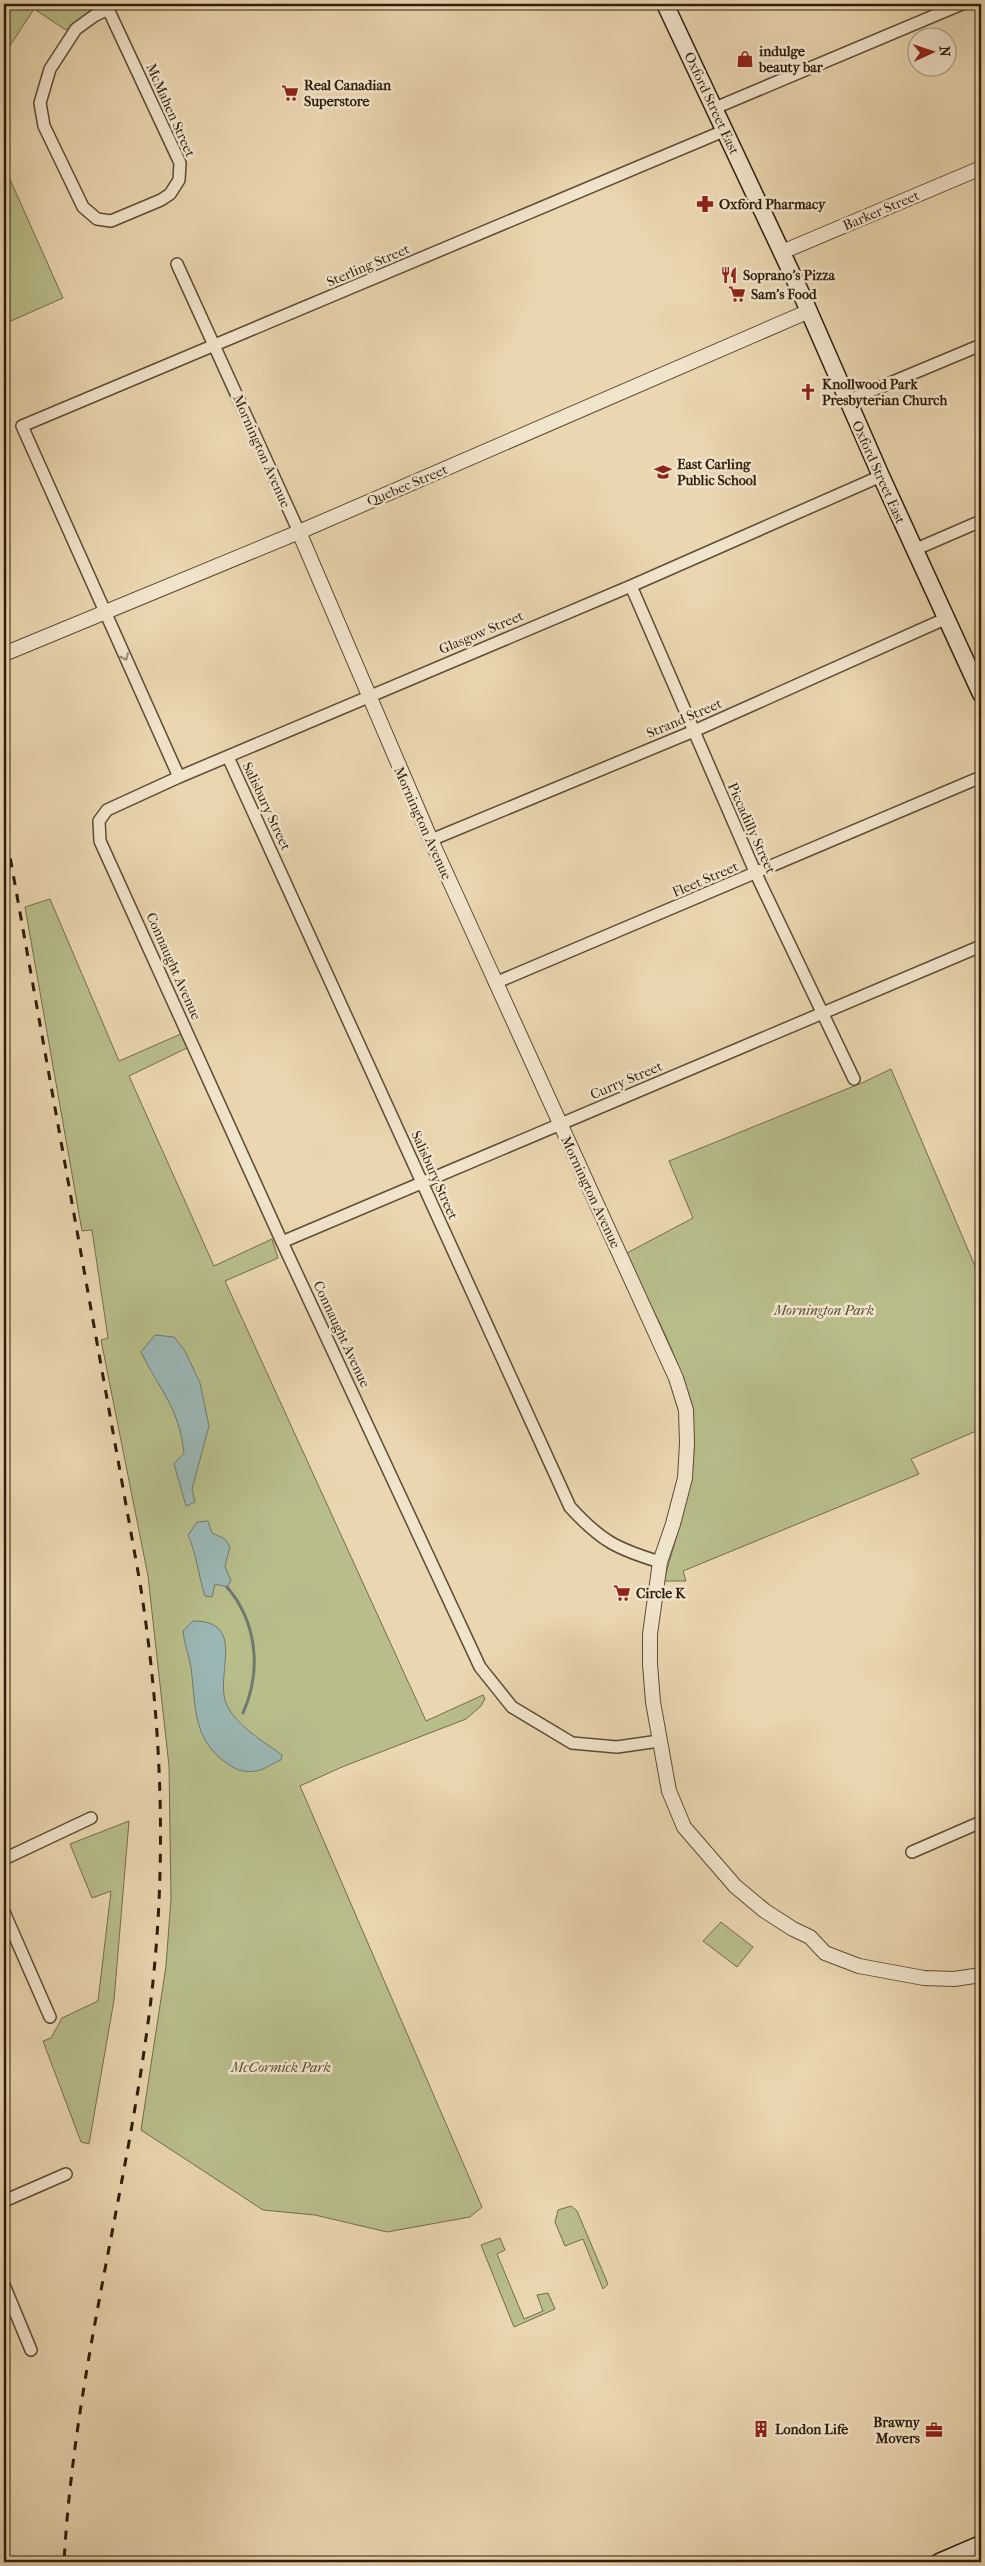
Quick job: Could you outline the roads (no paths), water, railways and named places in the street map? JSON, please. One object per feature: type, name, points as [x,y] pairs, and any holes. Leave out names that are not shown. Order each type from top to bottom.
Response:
[{"type":"main road","name":"Oxford Street East","points":[[664,4],[726,130],[782,252],[880,476],[981,694]]},
{"type":"main road","points":[[940,2562],[981,2544]]},
{"type":"street","points":[[715,108],[962,4]]},
{"type":"street","name":"McMahen Street","points":[[106,7],[180,163],[179,180],[170,194],[111,220],[97,219],[83,207],[44,126],[40,103],[50,69],[76,29],[106,7]]},
{"type":"street","name":"Sterling Street","points":[[105,612],[22,426],[726,130]]},
{"type":"street","name":"Barker Street","points":[[782,252],[981,168]]},
{"type":"street","name":"Mornington Avenue","points":[[176,264],[298,532],[495,983],[676,1378],[686,1410],[687,1443],[684,1478],[673,1524],[660,1562],[650,1634],[650,1666],[659,1741],[669,1791],[684,1828],[735,1886],[765,1911],[793,1929],[810,1937],[825,1954],[859,1966],[924,1978],[981,1976]]},
{"type":"street","name":"Quebec Street","points":[[4,654],[298,532],[808,312]]},
{"type":"street","points":[[847,401],[981,345]]},
{"type":"street","name":"Glasgow Street","points":[[98,822],[107,810],[178,777],[631,586],[880,476]]},
{"type":"street","points":[[914,550],[981,521]]},
{"type":"street","name":"Piccadilly Street","points":[[631,586],[756,874],[854,1079]]},
{"type":"street","points":[[105,612],[178,777]]},
{"type":"street","name":"Strand Street","points":[[431,840],[694,731],[947,618]]},
{"type":"street","name":"Salisbury Street","points":[[228,757],[570,1507],[604,1540],[624,1552],[660,1562]]},
{"type":"street","name":"Fleet Street","points":[[495,983],[756,874],[981,777]]},
{"type":"street","name":"Connaught Avenue","points":[[98,822],[100,841],[282,1242],[480,1667],[512,1707],[572,1743],[617,1747],[659,1741]]},
{"type":"street","name":"Curry Street","points":[[282,1242],[981,946]]},
{"type":"street","points":[[4,1859],[91,1818]]},
{"type":"street","points":[[912,1852],[981,1822]]},
{"type":"street","points":[[4,1912],[50,2016]]},
{"type":"street","points":[[4,2200],[66,2174]]},
{"type":"street","points":[[4,2285],[31,2350]]},
{"type":"water","points":[[155,1335],[174,1337],[185,1351],[200,1383],[209,1426],[192,1489],[195,1502],[186,1506],[174,1464],[184,1453],[178,1423],[168,1400],[141,1352]]},
{"type":"water","points":[[208,1521],[212,1533],[225,1539],[230,1547],[225,1566],[231,1581],[227,1587],[215,1584],[212,1597],[205,1596],[188,1535],[197,1522]]},
{"type":"water","points":[[193,1621],[209,1623],[219,1630],[224,1639],[226,1651],[224,1691],[226,1703],[230,1711],[243,1725],[282,1755],[281,1760],[265,1768],[248,1772],[228,1764],[216,1755],[208,1744],[202,1733],[195,1709],[191,1668],[183,1631]]},
{"type":"waterway","points":[[227,1587],[245,1616],[253,1647],[253,1681],[243,1713]]},
{"type":"railway","points":[[4,823],[140,1583],[154,1693],[160,1803],[158,1913],[148,2023],[138,2090],[78,2426],[69,2494],[64,2562]]},
{"type":"place","name":"indulge beauty bar","points":[[745,59]]},
{"type":"place","name":"Real Canadian Superstore","points":[[290,93]]},
{"type":"place","name":"Oxford Pharmacy","points":[[705,204]]},
{"type":"place","name":"Soprano's Pizza","points":[[729,275]]},
{"type":"place","name":"Sam's Food","points":[[737,294]]},
{"type":"place","name":"Knollwood Park Presbyterian Church","points":[[808,392]]},
{"type":"place","name":"East Carling Public School","points":[[663,472]]},
{"type":"place","name":"Circle K","points":[[622,1593]]},
{"type":"place","name":"London Life","points":[[761,2429]]},
{"type":"place","name":"Brawny Movers","points":[[934,2430]]},
{"type":"park label","name":"Mornington Park","points":[[824,1310]]},
{"type":"park label","name":"McCormick Park","points":[[281,2067]]}]
